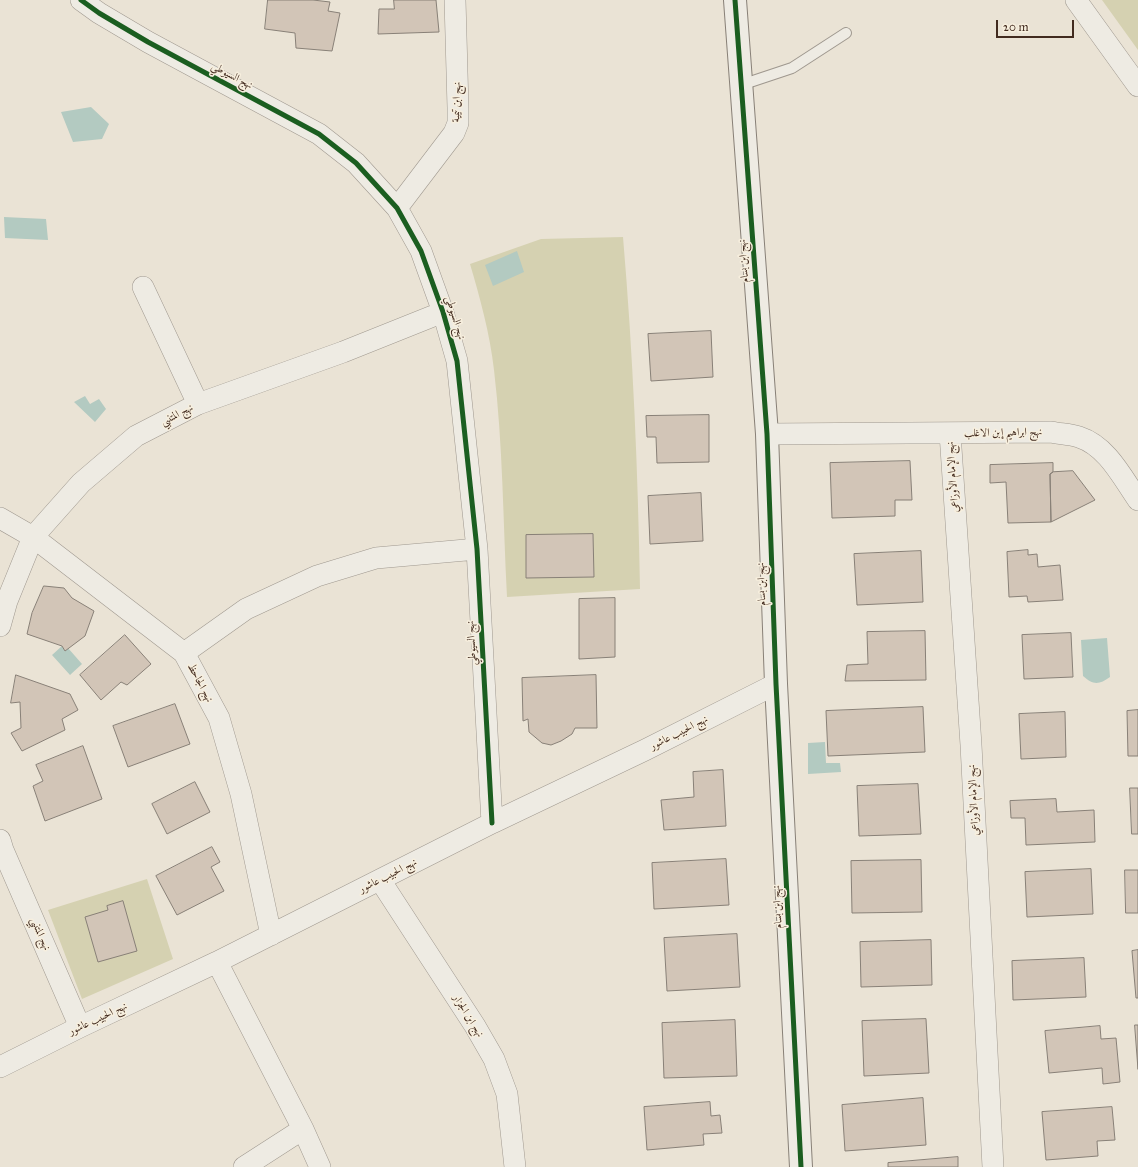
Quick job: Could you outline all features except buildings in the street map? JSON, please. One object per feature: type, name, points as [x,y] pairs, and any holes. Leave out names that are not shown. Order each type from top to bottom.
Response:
[{"type":"street","name":"نهج السيوطي","points":[[81,0],[99,13],[148,42],[319,134],[356,162],[397,208],[421,251],[443,312],[457,361],[477,549],[492,823]]},
{"type":"street","name":"نهج ابن تيمية","points":[[397,208],[454,133],[458,122],[456,0]]},
{"type":"street","name":"نهج ابن بسام","points":[[735,0],[767,434],[776,684],[801,1167]]},
{"type":"street","points":[[1076,0],[1138,86]]},
{"type":"street","points":[[143,287],[198,404]]},
{"type":"street","name":"نهج المتنبي","points":[[0,626],[7,601],[33,537],[81,483],[136,436],[198,404],[343,352],[443,312]]},
{"type":"street","name":"نهج ابراهيم إبن الاغلب","points":[[767,434],[1051,432],[1079,438],[1102,451],[1117,469],[1138,500]]},
{"type":"street","name":"نهج الإمام الأوزاعي","points":[[950,433],[972,753],[993,1167]]},
{"type":"street","name":"نهج الجاحظ","points":[[0,518],[33,537],[184,652],[219,718],[241,794],[271,935]]},
{"type":"street","points":[[184,652],[246,609],[317,576],[376,558],[477,549]]},
{"type":"street","name":"نهج الحبيب عاشور","points":[[0,1067],[217,962],[492,823],[646,750],[776,684]]},
{"type":"street","name":"نهج المتنبي","points":[[0,840],[80,1027]]},
{"type":"street","name":"نهج ابن الجزار","points":[[380,880],[475,1026],[494,1059],[507,1094],[515,1167]]},
{"type":"street","points":[[217,962],[303,1129],[320,1167]]},
{"type":"street","points":[[244,1167],[303,1129]]},
{"type":"lane","points":[[741,85],[792,68],[846,33]]},
{"type":"shaded area","points":[[1102,0],[1138,0],[1138,50]]},
{"type":"shaded area","points":[[91,107],[109,124],[102,139],[73,142],[61,112]]},
{"type":"shaded area","points":[[4,217],[46,219],[48,240],[5,238]]},
{"type":"shaded area","points":[[623,237],[630,325],[638,501],[640,589],[507,597],[501,455],[494,370],[481,303],[470,264],[541,239]]},
{"type":"shaded area","points":[[517,251],[524,272],[493,286],[485,265]]},
{"type":"shaded area","points":[[85,396],[90,404],[99,399],[106,409],[95,422],[74,402]]},
{"type":"shaded area","points":[[1107,638],[1110,677],[1096,683],[1083,676],[1081,640]]},
{"type":"shaded area","points":[[62,646],[65,651],[68,648],[82,664],[70,675],[52,655]]},
{"type":"shaded area","points":[[825,742],[826,763],[840,763],[841,772],[808,774],[808,743]]},
{"type":"shaded area","points":[[147,879],[173,959],[82,999],[48,910]]},
{"type":"cycle path","points":[[81,0],[99,13],[148,42],[319,134],[356,163],[397,208],[421,251],[443,312],[457,361],[477,549],[492,823]]},
{"type":"cycle path","points":[[735,0],[767,434],[776,684],[801,1167]]}]
